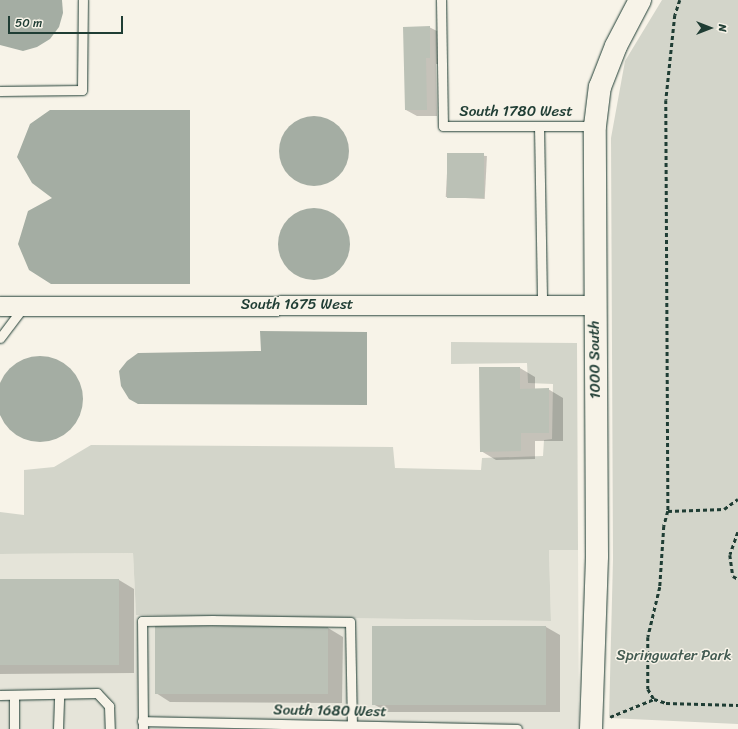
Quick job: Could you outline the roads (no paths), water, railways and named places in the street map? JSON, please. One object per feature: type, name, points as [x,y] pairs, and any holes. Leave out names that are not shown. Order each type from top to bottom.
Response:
[{"type":"street","name":"1000 South","points":[[600,723],[594,305],[595,126],[600,87],[616,46],[640,0]]},
{"type":"street","name":"South 1675 West","points":[[0,306],[594,305]]},
{"type":"lane","points":[[0,91],[82,90],[83,0]]},
{"type":"lane","name":"South 1780 West","points":[[441,0],[443,126],[595,126]]},
{"type":"lane","points":[[539,126],[542,305]]},
{"type":"lane","points":[[0,338],[24,306]]},
{"type":"lane","points":[[142,725],[142,621],[342,621],[350,622],[352,727]]},
{"type":"lane","points":[[0,695],[97,693],[109,706],[110,729]]},
{"type":"lane","points":[[58,729],[59,694]]},
{"type":"lane","points":[[14,695],[14,729]]},
{"type":"lane","name":"South 1680 West","points":[[142,725],[517,729]]},
{"type":"park label","name":"Springwater Park","points":[[674,656]]}]
